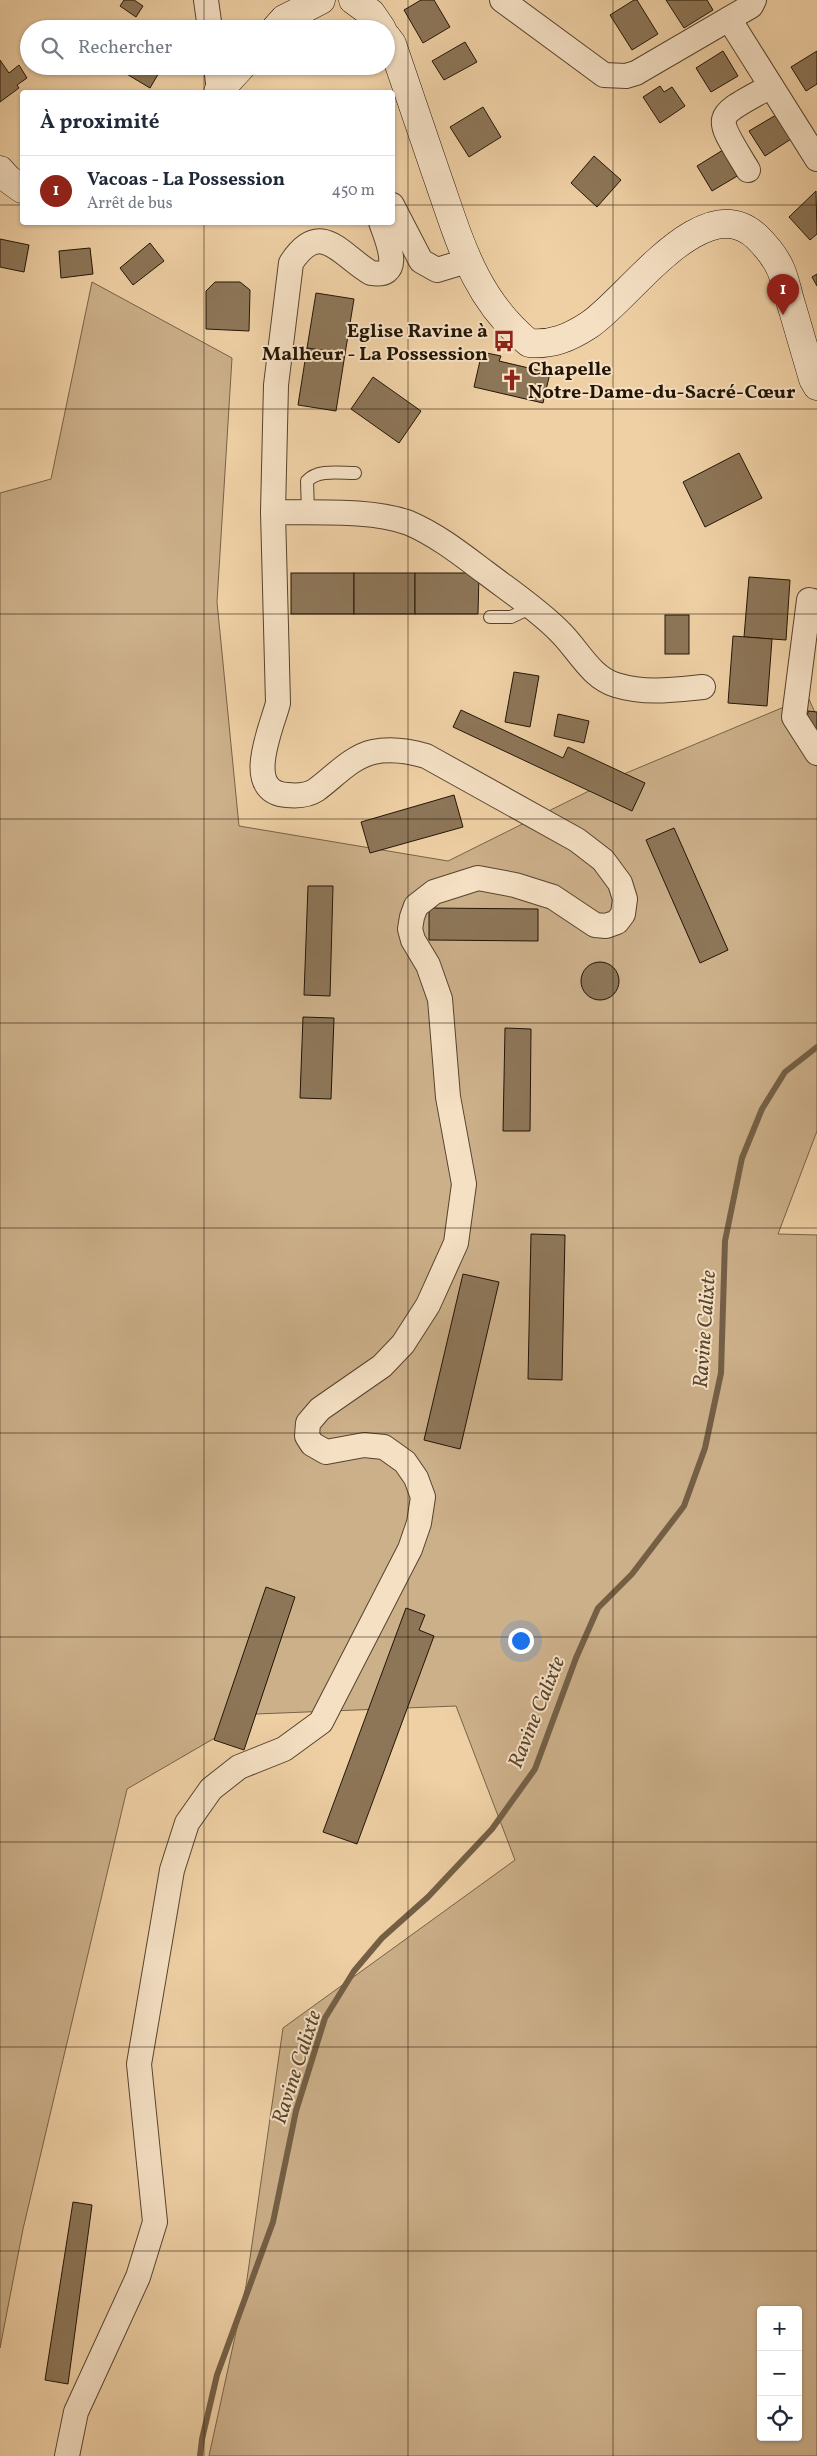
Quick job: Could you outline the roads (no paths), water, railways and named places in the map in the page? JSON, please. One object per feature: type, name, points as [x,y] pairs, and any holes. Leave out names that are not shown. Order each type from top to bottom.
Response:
[{"type":"main road","points":[[283,20],[318,0]]},
{"type":"main road","points":[[353,0],[371,13],[376,20]]},
{"type":"main road","points":[[395,53],[467,261],[493,308],[509,327],[529,343],[544,344],[558,342],[589,325],[677,244],[702,229],[732,223],[750,231],[765,245],[781,270],[813,380],[817,386]]},
{"type":"main road","points":[[218,83],[229,75]]},
{"type":"main road","points":[[0,170],[20,188]]},
{"type":"street","points":[[206,0],[209,20]]},
{"type":"street","points":[[502,0],[604,75],[614,76],[626,76],[640,71],[751,6],[754,0]]},
{"type":"street","points":[[729,19],[817,159]]},
{"type":"street","points":[[748,170],[724,129],[723,121],[729,110],[771,86]]},
{"type":"street","points":[[395,211],[420,261],[424,264],[437,270],[467,261]]},
{"type":"street","points":[[67,2456],[76,2412],[138,2277],[155,2222],[139,2064],[172,1870],[187,1823],[211,1789],[239,1767],[284,1749],[321,1722],[410,1549],[419,1523],[423,1497],[416,1478],[405,1462],[384,1447],[364,1445],[326,1452],[312,1444],[307,1436],[308,1423],[320,1409],[382,1366],[402,1344],[428,1304],[456,1243],[464,1184],[448,1097],[440,999],[428,965],[413,940],[410,929],[412,916],[416,906],[434,892],[478,878],[515,885],[553,897],[595,924],[606,926],[617,922],[623,914],[625,899],[620,883],[603,860],[577,840],[426,756],[406,751],[372,752],[357,758],[314,792],[299,796],[283,795],[271,788],[264,778],[262,759],[268,732],[278,703],[273,512],[276,385],[291,264],[298,253],[308,245],[319,242],[334,244],[371,273],[386,272],[391,265],[392,256],[382,225]]},
{"type":"street","points":[[273,512],[382,516],[408,523],[438,538],[532,606],[560,632],[591,669],[616,685],[654,692],[703,687]]},
{"type":"street","points":[[817,602],[809,600],[794,717],[817,753]]},
{"type":"lane","points":[[308,513],[307,481],[312,476],[318,473],[355,473]]},
{"type":"lane","points":[[490,617],[511,617],[532,606]]},
{"type":"waterway","name":"Ravine Calixte","points":[[200,2456],[202,2439],[217,2375],[273,2222],[296,2111],[325,2018],[354,1971],[382,1938],[428,1897],[492,1829],[535,1769],[576,1658],[598,1608],[632,1574],[684,1506],[705,1448],[721,1373],[725,1241],[742,1158],[762,1109],[785,1072],[817,1047]]},
{"type":"place","name":"Vacoas - La Possession","points":[[783,315]]},
{"type":"place","name":"Eglise Ravine à Malheur - La Possession","points":[[504,341]]},
{"type":"place","name":"Chapelle Notre-Dame-du-Sacré-Cœur","points":[[512,380]]}]
